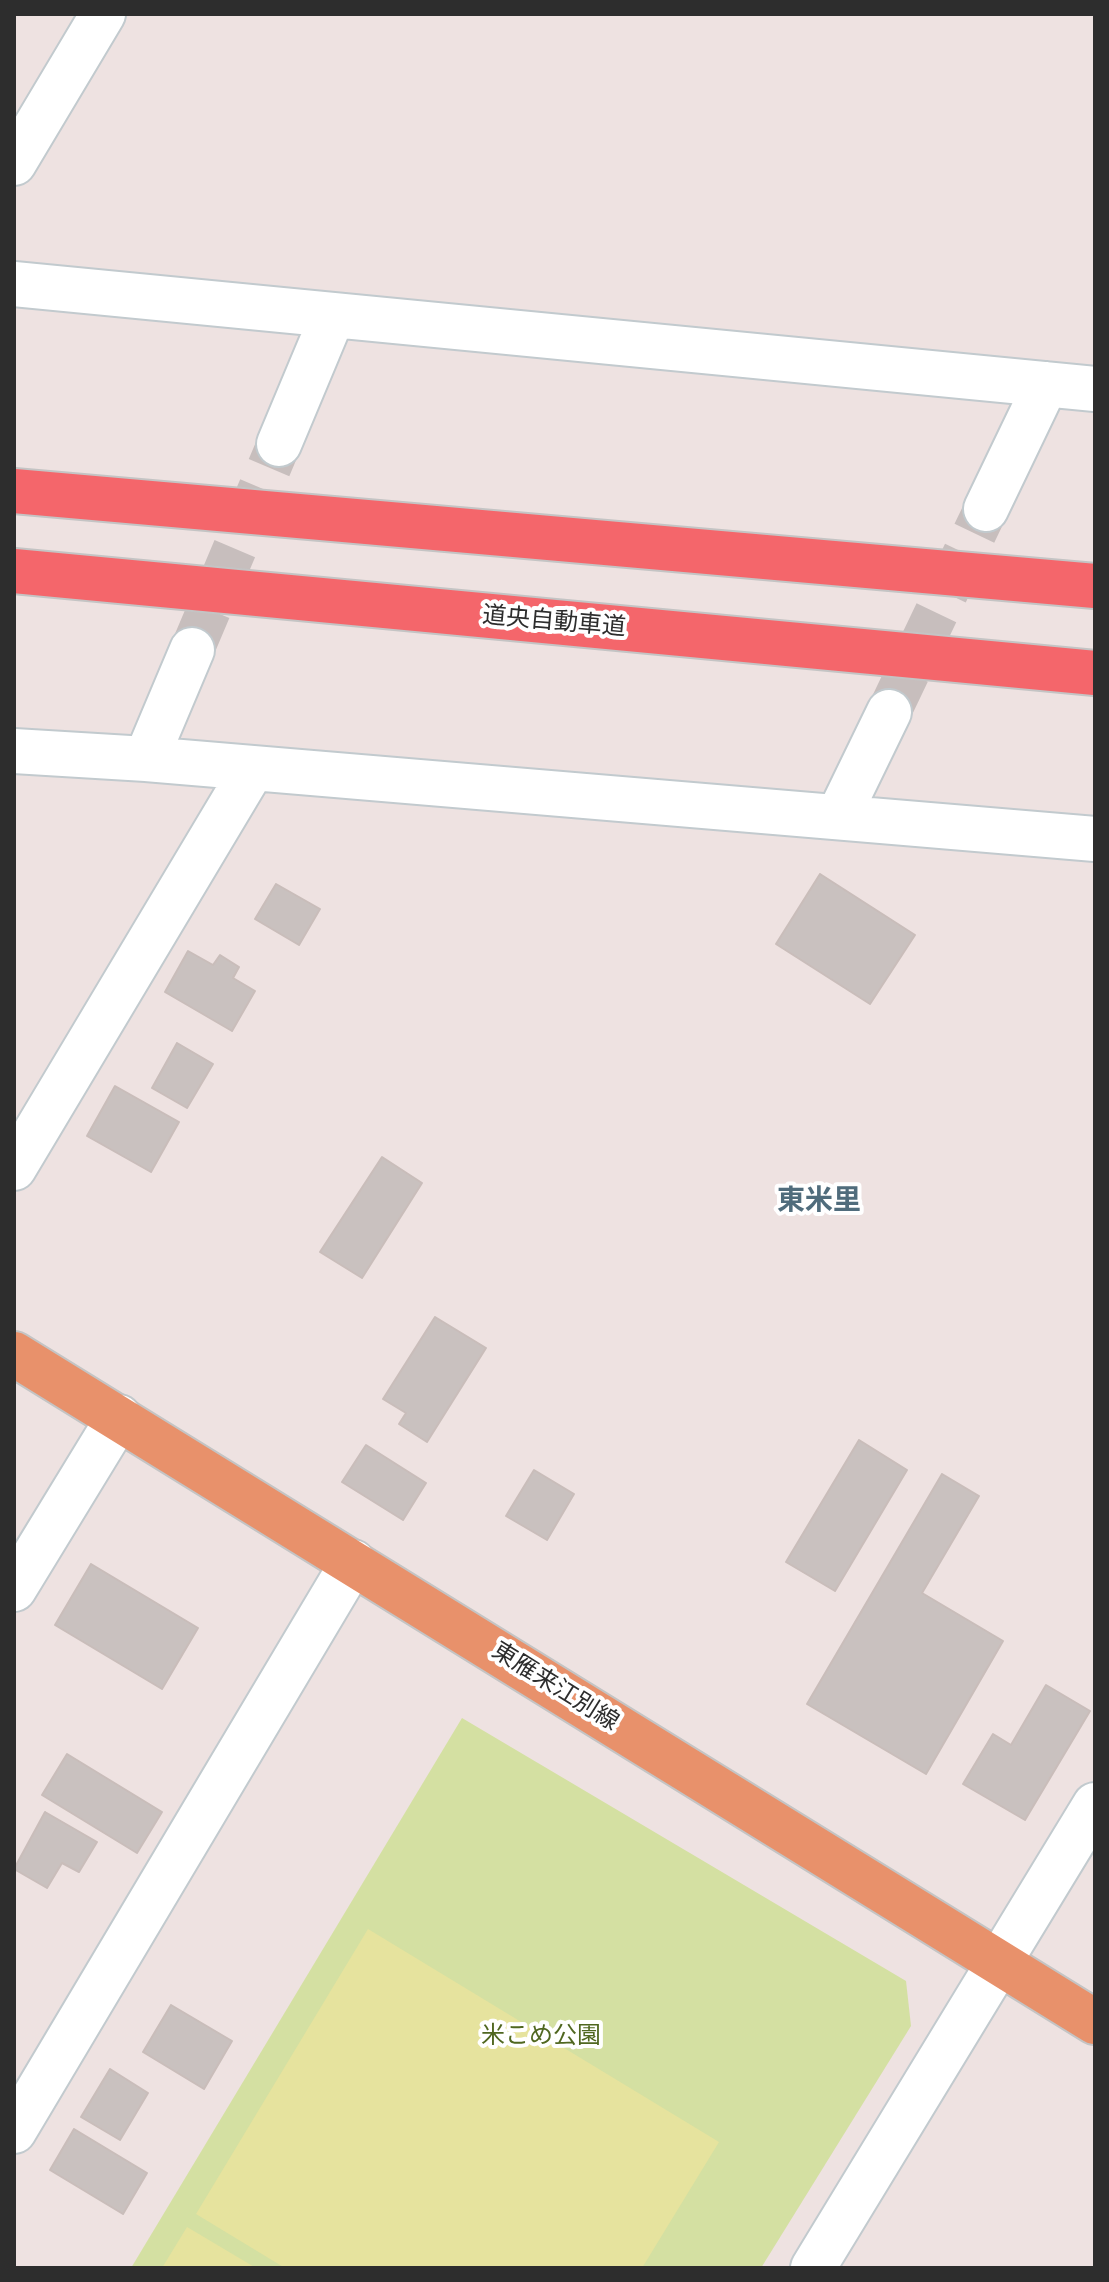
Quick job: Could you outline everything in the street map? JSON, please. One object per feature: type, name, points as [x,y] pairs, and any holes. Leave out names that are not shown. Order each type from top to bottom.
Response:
[{"type":"highway","points":[[14,491],[1095,586]]},
{"type":"highway","name":"道央自動車道","points":[[14,571],[1095,673]]},
{"type":"main road","name":"東雁来江別線","points":[[14,1354],[1095,2022]]},
{"type":"street","points":[[14,163],[103,14]]},
{"type":"street","points":[[14,284],[1095,389]]},
{"type":"street","points":[[279,444],[333,315]]},
{"type":"street","points":[[986,509],[1046,384]]},
{"type":"street","points":[[146,759],[192,650]]},
{"type":"street","points":[[838,817],[889,712]]},
{"type":"street","points":[[14,751],[146,759],[1095,839]]},
{"type":"street","points":[[14,1168],[253,768]]},
{"type":"street","points":[[14,1589],[119,1417]]},
{"type":"street","points":[[14,2131],[353,1562]]},
{"type":"street","points":[[813,2268],[1095,1805]]},
{"type":"green space","name":"米こめ公園","points":[[462,1718],[906,1981],[911,2026],[761,2268],[131,2268]]},
{"type":"green space","points":[[368,1929],[719,2142],[642,2268],[285,2268],[196,2214]]},
{"type":"green space","points":[[187,2227],[256,2268],[162,2268]]},
{"type":"building","points":[[820,874],[915,935],[870,1004],[776,944]]},
{"type":"building","points":[[276,884],[320,909],[299,945],[255,919]]},
{"type":"building","points":[[188,951],[213,965],[220,955],[239,967],[233,978],[255,991],[232,1031],[165,992]]},
{"type":"building","points":[[177,1043],[213,1064],[187,1108],[152,1088]]},
{"type":"building","points":[[115,1086],[179,1122],[151,1172],[87,1136]]},
{"type":"building","points":[[382,1157],[422,1183],[362,1278],[320,1252]]},
{"type":"building","points":[[435,1317],[486,1348],[427,1442],[399,1424],[406,1413],[383,1399]]},
{"type":"building","points":[[859,1440],[907,1470],[835,1591],[786,1562]]},
{"type":"building","points":[[366,1445],[426,1483],[403,1520],[342,1482]]},
{"type":"building","points":[[534,1470],[574,1494],[547,1540],[506,1516]]},
{"type":"building","points":[[942,1474],[979,1496],[922,1593],[1003,1641],[926,1774],[807,1704]]},
{"type":"building","points":[[91,1564],[198,1628],[162,1689],[55,1625]]},
{"type":"building","points":[[1046,1685],[1090,1711],[1025,1820],[963,1784],[993,1734],[1011,1745]]},
{"type":"building","points":[[67,1754],[162,1812],[137,1853],[42,1795]]},
{"type":"building","points":[[45,1812],[97,1842],[79,1872],[62,1863],[47,1888],[14,1869]]},
{"type":"building","points":[[171,2005],[232,2041],[204,2089],[143,2052]]},
{"type":"building","points":[[110,2069],[148,2093],[120,2140],[81,2117]]},
{"type":"building","points":[[74,2129],[147,2173],[123,2214],[50,2170]]},
{"type":"tunnel","points":[[192,650],[279,444]]},
{"type":"tunnel","points":[[889,712],[986,509]]},
{"type":"district","name":"東米里","points":[[819,1201]]}]
